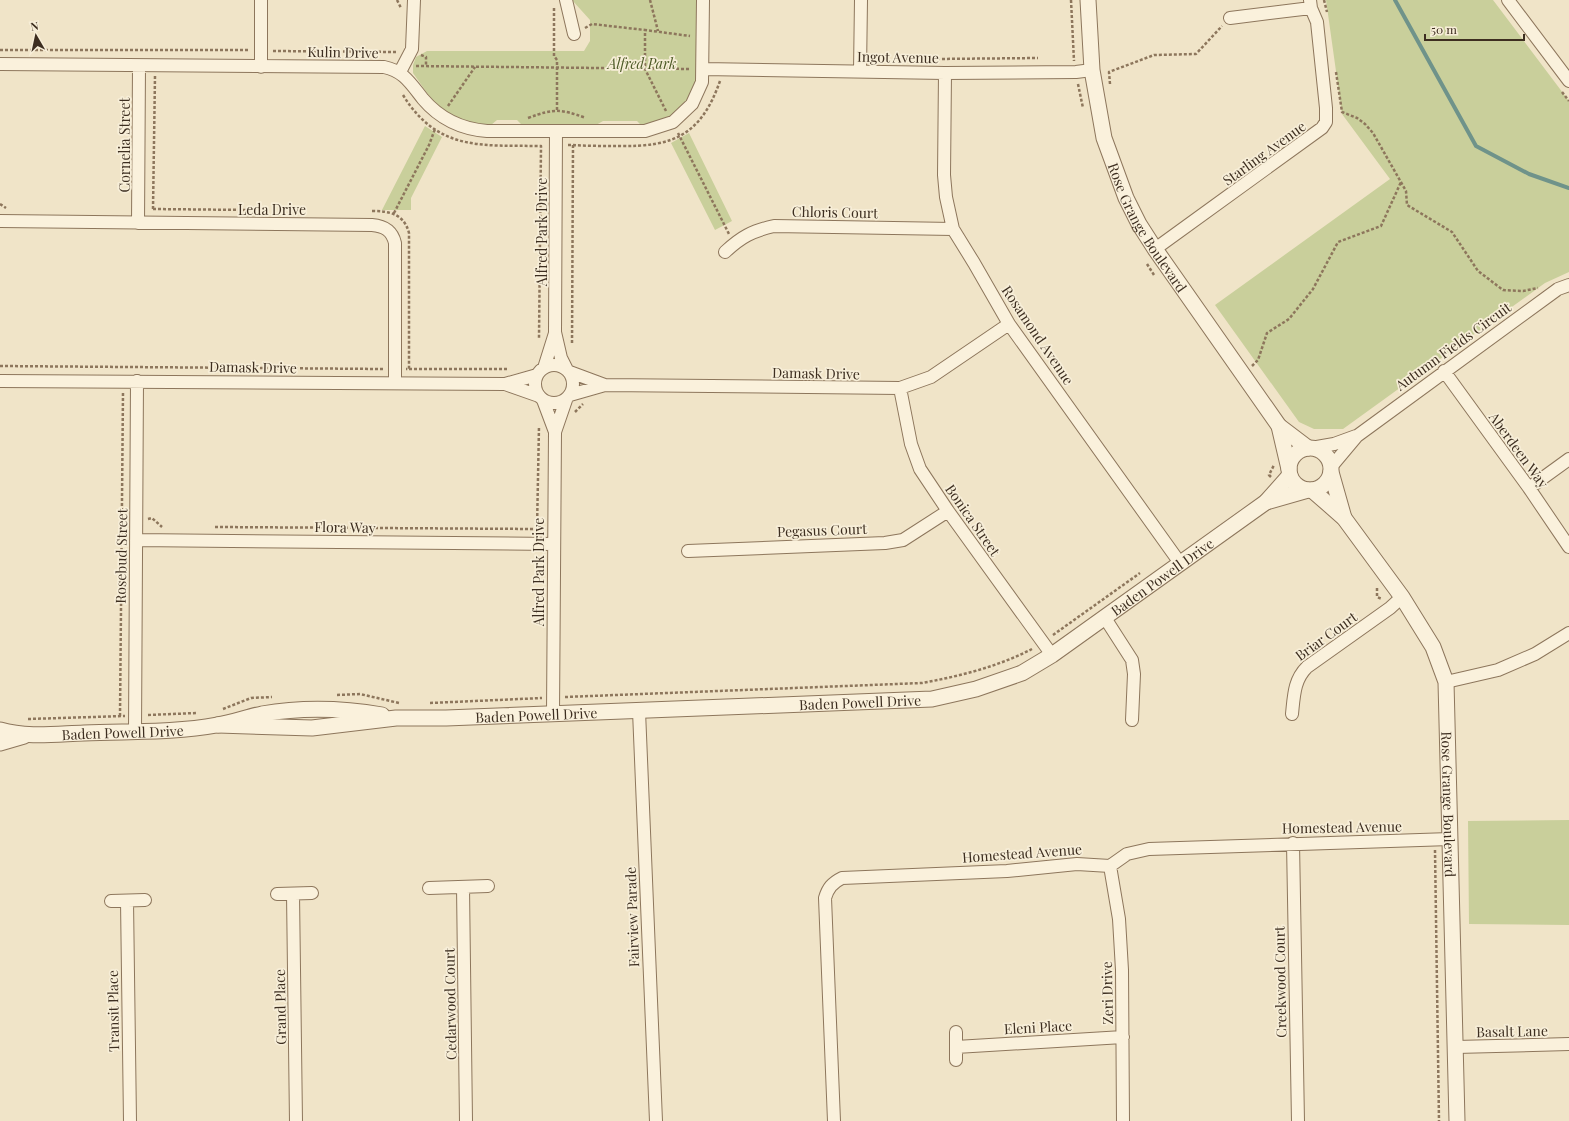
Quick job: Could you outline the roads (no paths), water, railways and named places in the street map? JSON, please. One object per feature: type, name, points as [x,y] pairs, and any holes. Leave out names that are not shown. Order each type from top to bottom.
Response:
[{"type":"street","points":[[261,0],[255,51],[261,67]]},
{"type":"street","points":[[414,0],[413,42],[411,54],[402,69],[429,105],[441,116],[458,125],[475,130],[556,131],[645,131],[675,126],[696,97],[702,82],[703,0]]},
{"type":"street","points":[[566,0],[574,34]]},
{"type":"street","points":[[860,71],[861,0]]},
{"type":"street","name":"Rose Grange Boulevard","points":[[1088,0],[1092,70],[1104,138],[1126,198],[1139,224],[1150,255],[1244,376],[1278,426],[1285,446],[1290,472]]},
{"type":"street","points":[[1508,0],[1569,81]]},
{"type":"street","points":[[1230,18],[1310,4]]},
{"type":"street","name":"Starling Avenue","points":[[1150,255],[1322,128],[1326,122],[1326,108],[1317,22],[1310,4]]},
{"type":"street","name":"Kulin Drive","points":[[0,64],[378,67],[402,69]]},
{"type":"street","name":"Cornelia Street","points":[[138,66],[138,223]]},
{"type":"street","name":"Ingot Avenue","points":[[703,69],[945,73],[1076,72],[1092,70]]},
{"type":"street","name":"Rosamond Avenue","points":[[945,73],[944,175],[946,196],[953,229],[974,262],[1009,324],[1180,563]]},
{"type":"street","name":"Alfred Park Drive","points":[[556,131],[555,332],[561,358],[568,371]]},
{"type":"street","name":"Leda Drive","points":[[0,221],[379,226],[388,230],[394,238],[394,384]]},
{"type":"street","name":"Chloris Court","points":[[725,252],[734,243],[754,230],[774,226],[953,229]]},
{"type":"street","name":"Autumn Fields Circuit","points":[[1331,469],[1358,436],[1444,371],[1558,289],[1569,285]]},
{"type":"street","name":"Damask Drive","points":[[568,398],[605,385],[900,388],[931,377],[1009,324]]},
{"type":"street","name":"Alfred Park Drive","points":[[541,372],[555,332]]},
{"type":"street","points":[[556,365],[568,371],[574,384],[568,398],[554,404],[541,398],[535,386],[541,372],[556,365]]},
{"type":"street","name":"Damask Drive","points":[[568,371],[605,385]]},
{"type":"street","name":"Aberdeen Way","points":[[1444,371],[1529,488],[1569,547]]},
{"type":"street","name":"Damask Drive","points":[[0,381],[505,384],[524,379],[541,372]]},
{"type":"street","name":"Rosebud Street","points":[[135,731],[137,381]]},
{"type":"street","name":"Damask Drive","points":[[505,384],[541,398]]},
{"type":"street","name":"Bonica Street","points":[[900,388],[910,444],[920,469],[948,511],[1047,649]]},
{"type":"street","name":"Alfred Park Drive","points":[[541,398],[555,432]]},
{"type":"street","name":"Alfred Park Drive","points":[[553,714],[553,544],[555,432],[568,398]]},
{"type":"street","name":"Rose Grange Boulevard","points":[[1278,426],[1309,448]]},
{"type":"street","name":"Autumn Fields Circuit","points":[[1309,448],[1334,444],[1358,436]]},
{"type":"street","points":[[1309,448],[1322,452],[1326,456],[1331,469],[1326,482],[1317,489],[1310,490],[1295,484],[1290,472],[1294,455],[1309,448]]},
{"type":"street","points":[[1529,488],[1569,459]]},
{"type":"street","name":"Rose Grange Boulevard","points":[[1331,469],[1344,518]]},
{"type":"street","name":"Baden Powell Drive","points":[[218,725],[260,714],[312,708],[399,711],[446,718],[932,698],[976,689],[1022,672],[1047,649],[1105,618],[1266,502],[1280,487],[1290,472]]},
{"type":"street","name":"Rose Grange Boulevard","points":[[1310,490],[1344,518],[1402,597],[1433,647],[1446,682],[1457,1121]]},
{"type":"street","name":"Baden Powell Drive","points":[[1266,502],[1310,490]]},
{"type":"street","name":"Pegasus Court","points":[[688,551],[885,543],[903,540],[948,511]]},
{"type":"street","name":"Flora Way","points":[[136,540],[553,544]]},
{"type":"street","name":"Briar Court","points":[[1292,714],[1296,683],[1300,674],[1390,608],[1402,597]]},
{"type":"street","points":[[1105,618],[1132,660],[1134,674],[1132,720]]},
{"type":"street","points":[[1446,682],[1498,670],[1535,654],[1569,632]]},
{"type":"street","points":[[312,708],[312,728]]},
{"type":"street","name":"Baden Powell Drive","points":[[0,730],[27,735],[135,731],[218,725],[312,728],[399,711]]},
{"type":"street","name":"Fairview Parade","points":[[639,711],[656,1121]]},
{"type":"street","name":"Baden Powell Drive","points":[[0,743],[27,735]]},
{"type":"street","name":"Homestead Avenue","points":[[834,1121],[825,898],[828,890],[834,882],[842,878],[1008,871],[1078,864],[1110,866],[1127,854],[1149,849],[1292,843],[1450,839]]},
{"type":"street","name":"Creekwood Court","points":[[1292,843],[1298,1121]]},
{"type":"street","name":"Zeri Drive","points":[[1110,866],[1119,919],[1122,970],[1123,1121]]},
{"type":"street","points":[[429,888],[488,886]]},
{"type":"street","name":"Cedarwood Court","points":[[463,887],[466,1121]]},
{"type":"street","points":[[277,894],[312,893]]},
{"type":"street","name":"Grand Place","points":[[293,894],[296,1121]]},
{"type":"street","points":[[111,902],[145,900]]},
{"type":"street","name":"Transit Place","points":[[127,901],[130,1121]]},
{"type":"street","points":[[956,1032],[956,1060]]},
{"type":"street","name":"Eleni Place","points":[[956,1046],[1122,1037]]},
{"type":"street","name":"Basalt Lane","points":[[1456,1047],[1569,1044]]},
{"type":"waterway","points":[[1395,0],[1476,146],[1529,174],[1569,188]]},
{"type":"park label","name":"Alfred Park","points":[[642,63]]}]
